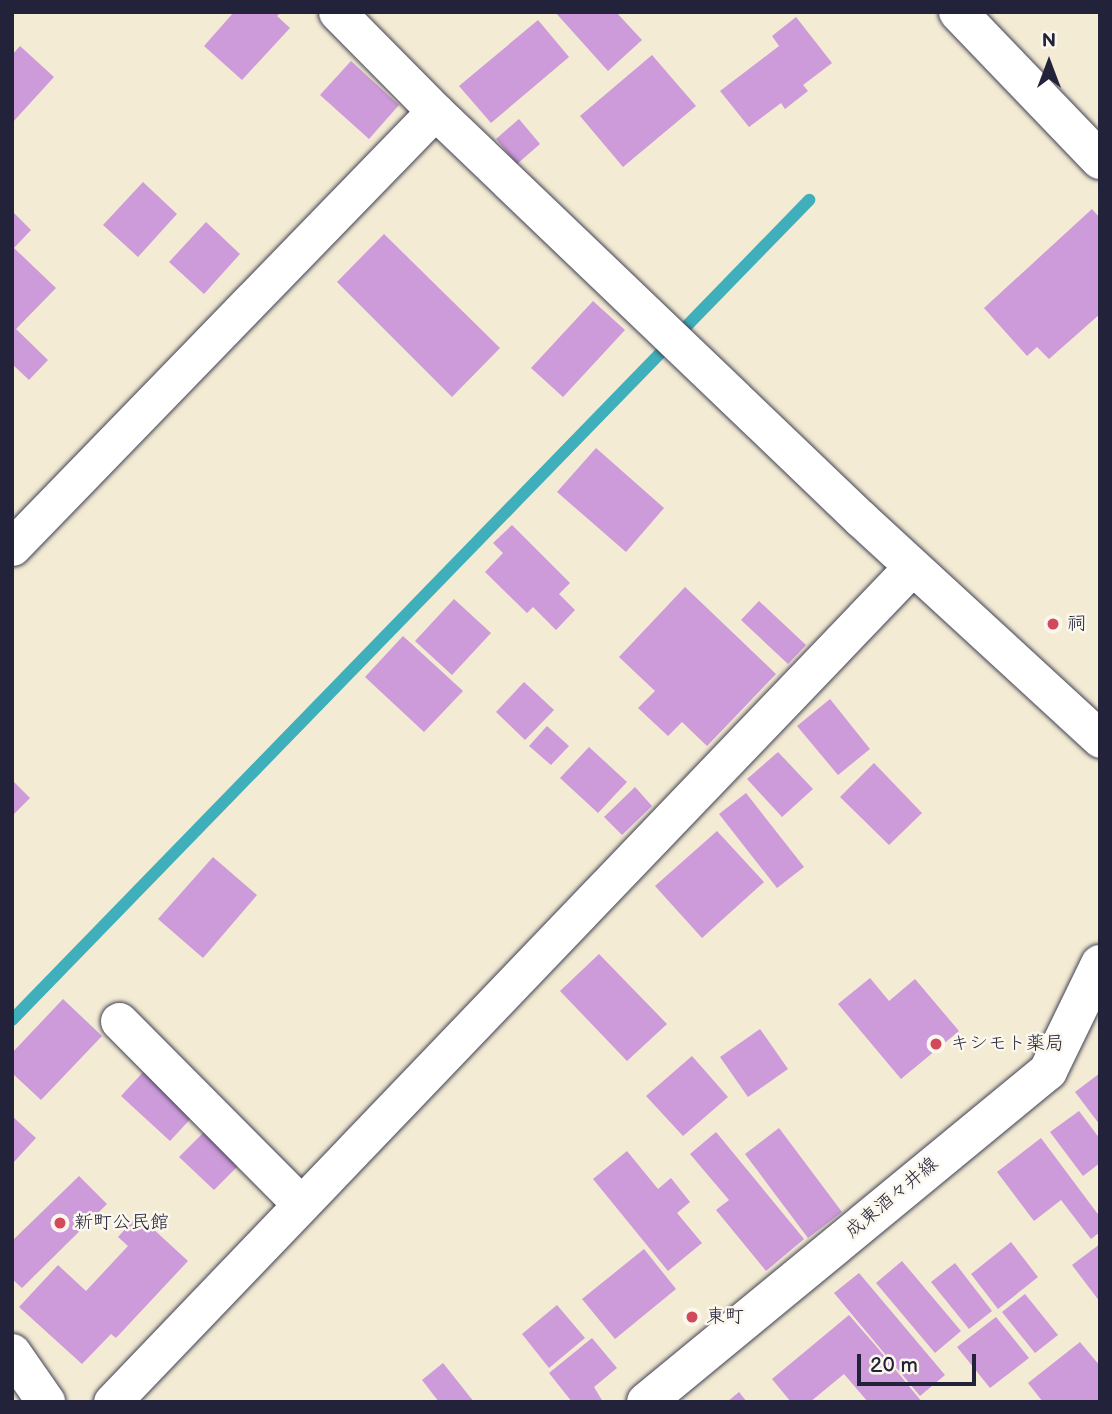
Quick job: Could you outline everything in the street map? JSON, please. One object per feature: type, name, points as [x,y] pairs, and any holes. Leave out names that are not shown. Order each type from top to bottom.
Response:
[{"type":"main road","points":[[958,12],[1100,160]]},
{"type":"main road","name":"成東酒々井線","points":[[646,1402],[1048,1071],[1100,964]]},
{"type":"main road","points":[[12,1353],[47,1402]]},
{"type":"street","points":[[337,12],[435,111],[912,567],[1100,739]]},
{"type":"street","points":[[12,547],[435,111]]},
{"type":"street","points":[[112,1402],[912,567]]},
{"type":"street","points":[[119,1021],[301,1204]]},
{"type":"building","points":[[234,12],[281,12],[277,16],[290,28],[242,80],[204,46]]},
{"type":"building","points":[[555,12],[616,12],[642,40],[608,71]]},
{"type":"building","points":[[796,17],[832,63],[803,85],[808,91],[785,109],[781,103],[749,127],[720,91],[779,46],[772,36]]},
{"type":"building","points":[[538,20],[569,57],[491,123],[459,86]]},
{"type":"building","points":[[20,46],[54,77],[12,123],[12,55]]},
{"type":"building","points":[[652,55],[696,106],[623,167],[580,116]]},
{"type":"building","points":[[351,61],[399,105],[369,139],[320,95]]},
{"type":"building","points":[[519,119],[540,144],[517,164],[496,139]]},
{"type":"building","points":[[143,182],[177,214],[138,257],[103,225]]},
{"type":"building","points":[[1092,209],[1100,218],[1100,314],[1049,359],[1037,347],[1027,356],[984,308]]},
{"type":"building","points":[[14,213],[31,230],[14,248],[56,288],[16,329],[48,360],[29,380],[12,364]]},
{"type":"building","points":[[206,222],[240,254],[204,294],[169,262]]},
{"type":"building","points":[[384,234],[500,348],[452,397],[337,282]]},
{"type":"building","points":[[593,301],[625,330],[563,397],[531,368]]},
{"type":"building","points":[[596,448],[664,508],[626,552],[557,492]]},
{"type":"building","points":[[512,525],[570,583],[559,594],[575,610],[556,630],[533,607],[527,613],[485,572],[503,553],[493,543]]},
{"type":"building","points":[[685,587],[776,674],[707,746],[682,722],[668,736],[638,708],[655,691],[619,657]]},
{"type":"building","points":[[454,599],[491,633],[452,675],[415,641]]},
{"type":"building","points":[[759,601],[806,645],[788,664],[741,620]]},
{"type":"building","points":[[403,636],[463,691],[424,732],[365,677]]},
{"type":"building","points":[[524,682],[554,710],[525,740],[496,712]]},
{"type":"building","points":[[830,699],[870,749],[838,775],[797,726]]},
{"type":"building","points":[[547,726],[569,746],[551,765],[529,746]]},
{"type":"building","points":[[589,747],[627,782],[598,813],[560,778]]},
{"type":"building","points":[[778,752],[813,789],[782,817],[747,779]]},
{"type":"building","points":[[874,763],[922,813],[889,845],[840,797]]},
{"type":"building","points":[[12,780],[30,798],[12,816]]},
{"type":"building","points":[[635,787],[652,806],[622,835],[604,817]]},
{"type":"building","points":[[746,793],[804,867],[777,888],[719,814]]},
{"type":"building","points":[[717,831],[764,882],[702,938],[655,886]]},
{"type":"building","points":[[213,857],[257,895],[203,958],[158,919]]},
{"type":"building","points":[[599,954],[667,1024],[627,1061],[560,991]]},
{"type":"building","points":[[870,978],[889,1001],[915,979],[959,1031],[901,1079],[838,1004]]},
{"type":"building","points":[[63,999],[102,1036],[41,1100],[12,1073],[12,1053]]},
{"type":"building","points":[[760,1029],[788,1069],[748,1097],[720,1057]]},
{"type":"building","points":[[692,1056],[728,1097],[683,1136],[646,1096]]},
{"type":"building","points":[[146,1069],[195,1114],[170,1141],[121,1096]]},
{"type":"building","points":[[1100,1073],[1100,1125],[1075,1092]]},
{"type":"building","points":[[1079,1111],[1100,1139],[1100,1163],[1083,1176],[1050,1132]]},
{"type":"building","points":[[12,1116],[36,1138],[12,1164]]},
{"type":"building","points":[[208,1128],[243,1161],[214,1190],[179,1157]]},
{"type":"building","points":[[779,1128],[842,1212],[808,1238],[745,1154]]},
{"type":"building","points":[[716,1132],[804,1239],[766,1271],[716,1210],[729,1200],[690,1154]]},
{"type":"building","points":[[1041,1138],[1100,1217],[1100,1232],[1091,1239],[1061,1200],[1034,1221],[997,1172]]},
{"type":"building","points":[[627,1151],[658,1189],[671,1178],[690,1202],[677,1213],[702,1243],[668,1271],[593,1179]]},
{"type":"building","name":"新町公民館","points":[[79,1176],[107,1204],[22,1288],[12,1279],[12,1241]]},
{"type":"building","points":[[138,1215],[188,1261],[116,1338],[111,1334],[82,1364],[19,1307],[58,1265],[86,1291],[128,1246],[118,1237]]},
{"type":"building","points":[[1011,1242],[1038,1277],[998,1309],[971,1274]]},
{"type":"building","points":[[1100,1244],[1100,1302],[1072,1265]]},
{"type":"building","points":[[644,1249],[676,1289],[615,1339],[582,1299]]},
{"type":"building","points":[[902,1261],[961,1331],[935,1353],[876,1283]]},
{"type":"building","points":[[955,1263],[992,1311],[969,1329],[931,1282]]},
{"type":"building","points":[[859,1273],[945,1375],[920,1396],[834,1293]]},
{"type":"building","points":[[1025,1294],[1058,1335],[1035,1353],[1002,1312]]},
{"type":"building","points":[[557,1305],[585,1338],[549,1368],[522,1334]]},
{"type":"building","points":[[849,1315],[922,1402],[868,1402],[844,1374],[810,1402],[791,1402],[772,1379]]},
{"type":"building","points":[[996,1317],[1029,1358],[990,1388],[957,1347]]},
{"type":"building","points":[[592,1338],[617,1368],[594,1387],[603,1402],[572,1402],[549,1373]]},
{"type":"building","points":[[1080,1342],[1100,1366],[1100,1402],[1043,1402],[1028,1383]]},
{"type":"building","points":[[443,1363],[474,1402],[439,1402],[422,1380]]},
{"type":"building","points":[[739,1392],[747,1402],[727,1402]]},
{"type":"waterway","points":[[12,1020],[809,200]]},
{"type":"place","name":"祠","points":[[1053,624]]},
{"type":"place","name":"キシモト薬局","points":[[936,1044]]},
{"type":"place","name":"新町公民館","points":[[60,1223]]},
{"type":"place","name":"東町","points":[[692,1317]]}]
